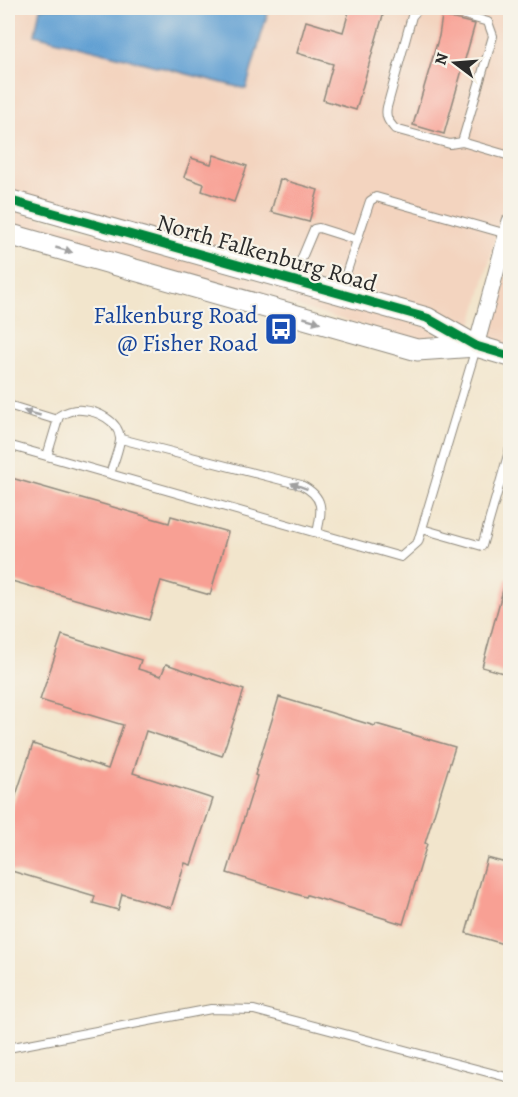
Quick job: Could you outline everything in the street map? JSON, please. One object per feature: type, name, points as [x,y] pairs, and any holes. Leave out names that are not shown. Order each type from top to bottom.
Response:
[{"type":"street","name":"North Falkenburg Road","points":[[8,200],[427,318],[476,346],[510,356]]},
{"type":"street","name":"North Falkenburg Road","points":[[8,234],[417,350],[476,346]]},
{"type":"street","points":[[476,346],[508,235]]},
{"type":"lane","points":[[419,8],[412,16],[385,116],[389,123],[395,129],[450,144],[462,142],[510,156]]},
{"type":"lane","points":[[441,8],[488,22],[493,36],[462,142]]},
{"type":"lane","points":[[339,294],[370,201],[376,197],[508,235]]},
{"type":"lane","points":[[292,280],[314,229],[319,228],[357,240]]},
{"type":"lane","points":[[8,445],[401,557],[418,543],[476,346]]},
{"type":"lane","points":[[8,405],[57,420]]},
{"type":"lane","points":[[47,456],[59,416],[80,410],[94,412],[109,418],[121,439],[110,474]]},
{"type":"lane","points":[[121,439],[301,485],[311,490],[318,499],[321,511],[317,533]]},
{"type":"lane","points":[[422,529],[482,546],[510,448]]},
{"type":"lane","points":[[8,1048],[211,1009],[254,1010],[510,1078]]},
{"type":"shaded area","points":[[8,8],[40,8],[35,35],[246,89],[269,8],[510,8],[510,184],[470,333],[8,191]]},
{"type":"shaded area","points":[[8,209],[424,326],[446,339],[418,341],[8,225]]},
{"type":"shaded area","points":[[510,258],[510,347],[488,341]]},
{"type":"water","points":[[40,8],[269,8],[246,89],[35,35]]},
{"type":"building","points":[[350,8],[385,8],[356,110],[323,100],[333,64],[297,53],[306,21],[343,32]]},
{"type":"building","points":[[442,16],[475,24],[444,134],[413,125],[439,36]]},
{"type":"building","points":[[214,155],[247,166],[234,202],[202,191],[204,184],[184,177],[191,158],[211,164]]},
{"type":"building","points":[[280,179],[318,190],[309,222],[271,212]]},
{"type":"building","points":[[8,477],[169,523],[171,516],[228,532],[210,595],[161,581],[149,620],[8,580]]},
{"type":"building","points":[[506,579],[510,579],[510,675],[482,667]]},
{"type":"building","points":[[62,635],[141,660],[138,669],[161,676],[166,664],[244,690],[222,756],[146,731],[133,773],[213,799],[191,865],[185,863],[171,908],[122,894],[118,910],[93,903],[95,896],[8,870],[8,819],[33,744],[108,769],[123,725],[40,700]]},
{"type":"building","points":[[279,697],[455,747],[403,924],[227,873]]},
{"type":"building","points":[[487,858],[510,864],[510,946],[466,933]]},
{"type":"cycle path","points":[[8,200],[427,318],[476,346],[510,356]]},
{"type":"place","name":"Falkenburg Road @ Fisher Road","points":[[281,329]]}]
